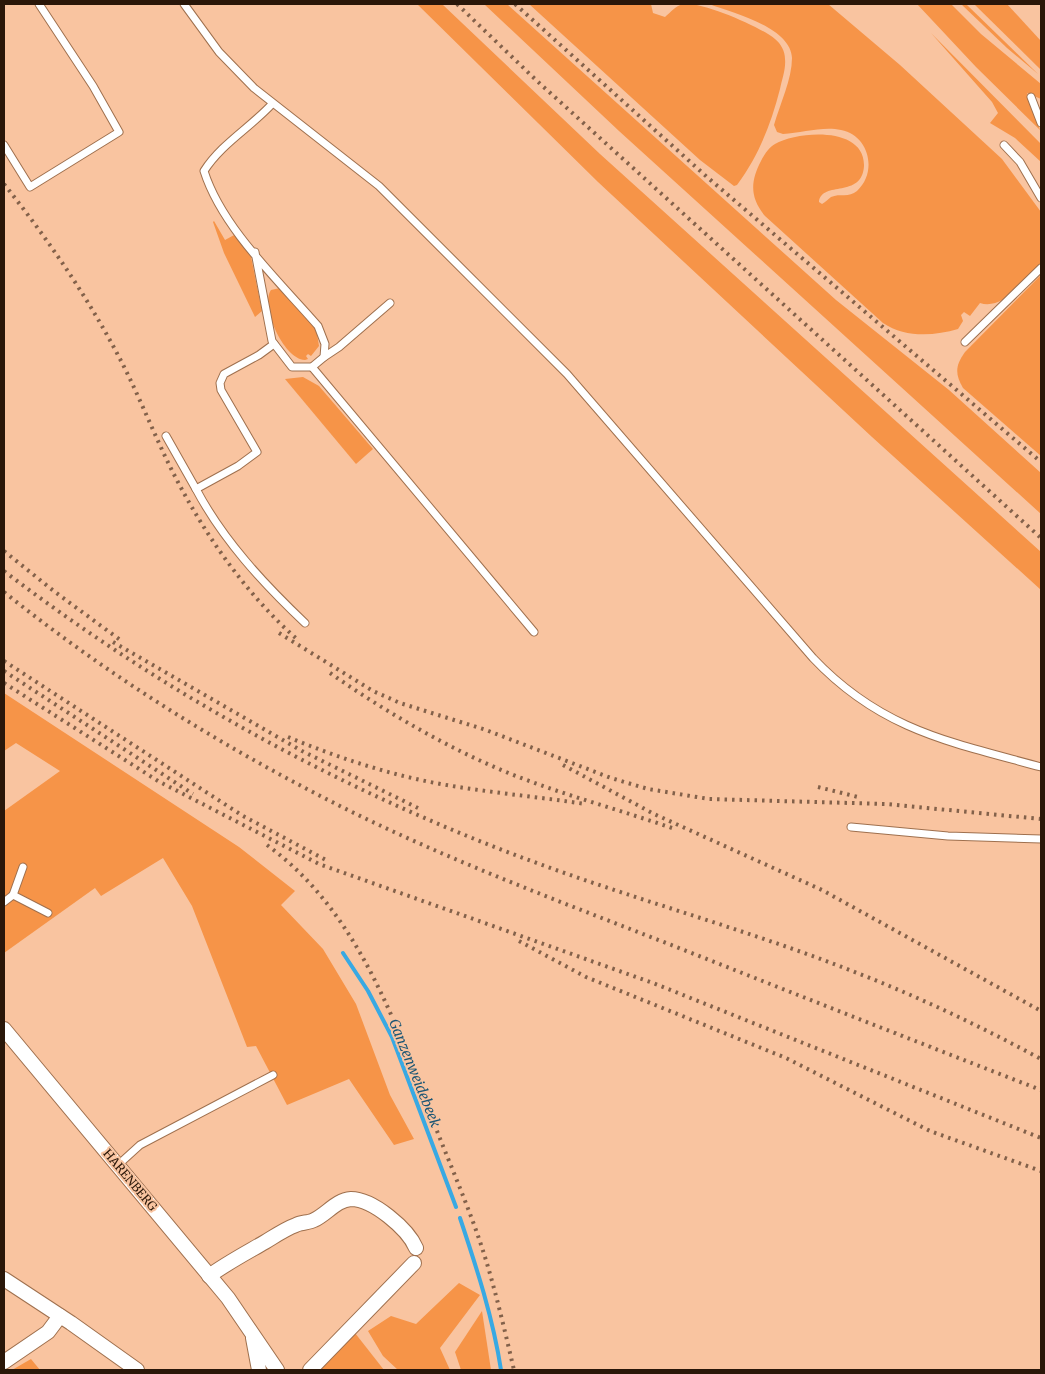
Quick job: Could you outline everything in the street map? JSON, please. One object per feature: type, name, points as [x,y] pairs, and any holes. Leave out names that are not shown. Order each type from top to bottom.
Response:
[{"type":"street","name":"HARENBERG","points":[[4,1029],[209,1276],[277,1370]]},
{"type":"street","points":[[209,1276],[230,1261],[296,1224],[314,1220],[331,1208],[349,1199],[361,1200],[369,1204],[397,1223],[412,1237],[416,1248]]},
{"type":"street","points":[[310,1370],[414,1263]]},
{"type":"street","points":[[4,1279],[137,1370]]},
{"type":"street","points":[[4,1362],[48,1332],[60,1316]]},
{"type":"street","name":"HARENBERG","points":[[252,1335],[259,1370]]},
{"type":"lane","points":[[4,145],[30,187],[118,132],[93,86],[39,4]]},
{"type":"lane","points":[[184,4],[219,52],[272,104],[379,186],[567,374],[813,658],[846,689],[903,725],[957,744],[1041,767]]},
{"type":"lane","points":[[1031,97],[1041,123]]},
{"type":"lane","points":[[272,104],[242,134],[215,155],[204,171],[210,189],[255,252],[318,326],[325,344],[324,357]]},
{"type":"lane","points":[[1004,145],[1020,162],[1041,198]]},
{"type":"lane","points":[[255,252],[274,344],[292,367],[312,368],[324,357],[339,348],[390,303]]},
{"type":"lane","points":[[965,342],[1041,268]]},
{"type":"lane","points":[[196,489],[238,466],[257,452],[221,390],[220,384],[227,372],[274,344]]},
{"type":"lane","points":[[312,368],[534,632]]},
{"type":"lane","points":[[166,436],[220,530],[281,600],[305,623]]},
{"type":"lane","points":[[850,828],[948,836],[1041,839]]},
{"type":"lane","points":[[4,902],[13,895],[23,867]]},
{"type":"lane","points":[[13,895],[48,912]]},
{"type":"lane","points":[[118,1165],[140,1146],[273,1075]]},
{"type":"shaded area","points":[[417,4],[442,4],[600,154],[1041,552],[1041,590],[872,437],[598,182]]},
{"type":"shaded area","points":[[484,4],[507,4],[836,300],[949,390],[1041,473],[1041,514],[619,131]]},
{"type":"shaded area","points":[[529,4],[651,4],[653,13],[665,17],[680,5],[692,4],[730,16],[757,28],[775,39],[785,56],[780,89],[773,115],[763,139],[752,162],[737,185],[734,186],[700,160]]},
{"type":"shaded area","points":[[709,4],[828,4],[900,65],[1002,159],[1041,212],[1041,263],[1006,298],[989,304],[980,303],[970,316],[964,312],[961,315],[963,321],[958,329],[920,334],[901,331],[883,323],[765,216],[756,203],[753,190],[757,169],[765,154],[773,145],[799,136],[828,135],[842,138],[854,144],[861,153],[864,166],[862,176],[857,182],[850,186],[827,192],[822,195],[819,202],[822,204],[831,197],[854,193],[863,183],[869,165],[864,146],[851,133],[841,130],[820,129],[783,134],[777,132],[774,125],[788,83],[791,66],[792,58],[789,47],[772,30],[759,23]]},
{"type":"shaded area","points":[[917,4],[951,4],[981,34],[1041,84],[1041,99],[1027,93],[1040,130],[976,67]]},
{"type":"shaded area","points":[[961,4],[966,4],[1038,74],[1007,48]]},
{"type":"shaded area","points":[[974,4],[1007,4],[1041,41],[1041,70]]},
{"type":"shaded area","points":[[931,33],[1041,144],[1041,162],[1015,138],[990,123],[998,113],[992,102]]},
{"type":"shaded area","points":[[214,221],[225,240],[236,234],[250,252],[262,311],[255,317],[224,253]]},
{"type":"shaded area","points":[[1041,275],[1041,456],[963,388],[957,370],[965,352]]},
{"type":"shaded area","points":[[280,288],[316,328],[319,346],[311,356],[308,354],[306,356],[308,359],[305,360],[297,357],[289,351],[271,318],[268,297],[271,290]]},
{"type":"shaded area","points":[[303,377],[319,386],[373,449],[356,464],[285,379]]},
{"type":"shaded area","points":[[4,693],[239,847],[295,891],[281,905],[323,949],[356,1004],[390,1095],[414,1139],[394,1145],[349,1079],[287,1105],[256,1046],[247,1047],[192,906],[163,858],[101,896],[95,888],[4,953],[4,811],[60,771],[16,743],[4,751]]},
{"type":"shaded area","points":[[459,1283],[480,1295],[440,1348],[450,1370],[398,1370],[383,1356],[368,1331],[391,1316],[416,1324]]},
{"type":"shaded area","points":[[482,1311],[491,1370],[461,1370],[455,1352]]},
{"type":"shaded area","points":[[355,1333],[384,1370],[319,1370]]},
{"type":"shaded area","points":[[31,1359],[40,1370],[12,1370]]},
{"type":"waterway","name":"Ganzenweidebeek","points":[[343,953],[368,991],[392,1037],[456,1207]]},
{"type":"waterway","name":"Ganzenweidebeek","points":[[460,1218],[489,1313],[501,1370]]},
{"type":"railway","points":[[457,4],[536,80],[1041,538]]},
{"type":"railway","points":[[515,4],[707,177],[1041,462]]},
{"type":"railway","points":[[4,184],[51,246],[107,334],[171,468],[203,527],[247,587],[280,624],[298,640]]},
{"type":"railway","points":[[4,551],[55,592],[123,642]]},
{"type":"railway","points":[[4,571],[64,615],[187,695],[315,767],[382,799],[449,829],[518,856],[601,886],[811,955],[852,971],[948,1012],[1041,1059]]},
{"type":"railway","points":[[4,592],[86,654],[172,711],[261,764],[352,812],[432,849],[514,883],[1041,1090]]},
{"type":"railway","points":[[279,633],[373,691],[400,703],[486,730],[611,778],[648,789],[709,799],[886,804],[1041,819]]},
{"type":"railway","points":[[113,642],[302,751],[418,808]]},
{"type":"railway","points":[[4,661],[243,816],[326,860]]},
{"type":"railway","points":[[4,671],[193,794]]},
{"type":"railway","points":[[330,673],[416,727],[483,762],[547,787],[672,828]]},
{"type":"railway","points":[[4,683],[158,781],[319,864],[653,983],[1041,1138]]},
{"type":"railway","points":[[288,737],[358,763],[412,778],[468,789],[585,804]]},
{"type":"railway","points":[[563,765],[654,814],[822,890],[1041,1011]]},
{"type":"railway","points":[[818,787],[858,797]]},
{"type":"railway","points":[[267,845],[297,870],[323,898],[345,929],[383,997],[475,1226],[492,1280],[514,1370]]},
{"type":"railway","points":[[519,941],[586,977],[786,1058],[930,1131],[1041,1171]]}]
